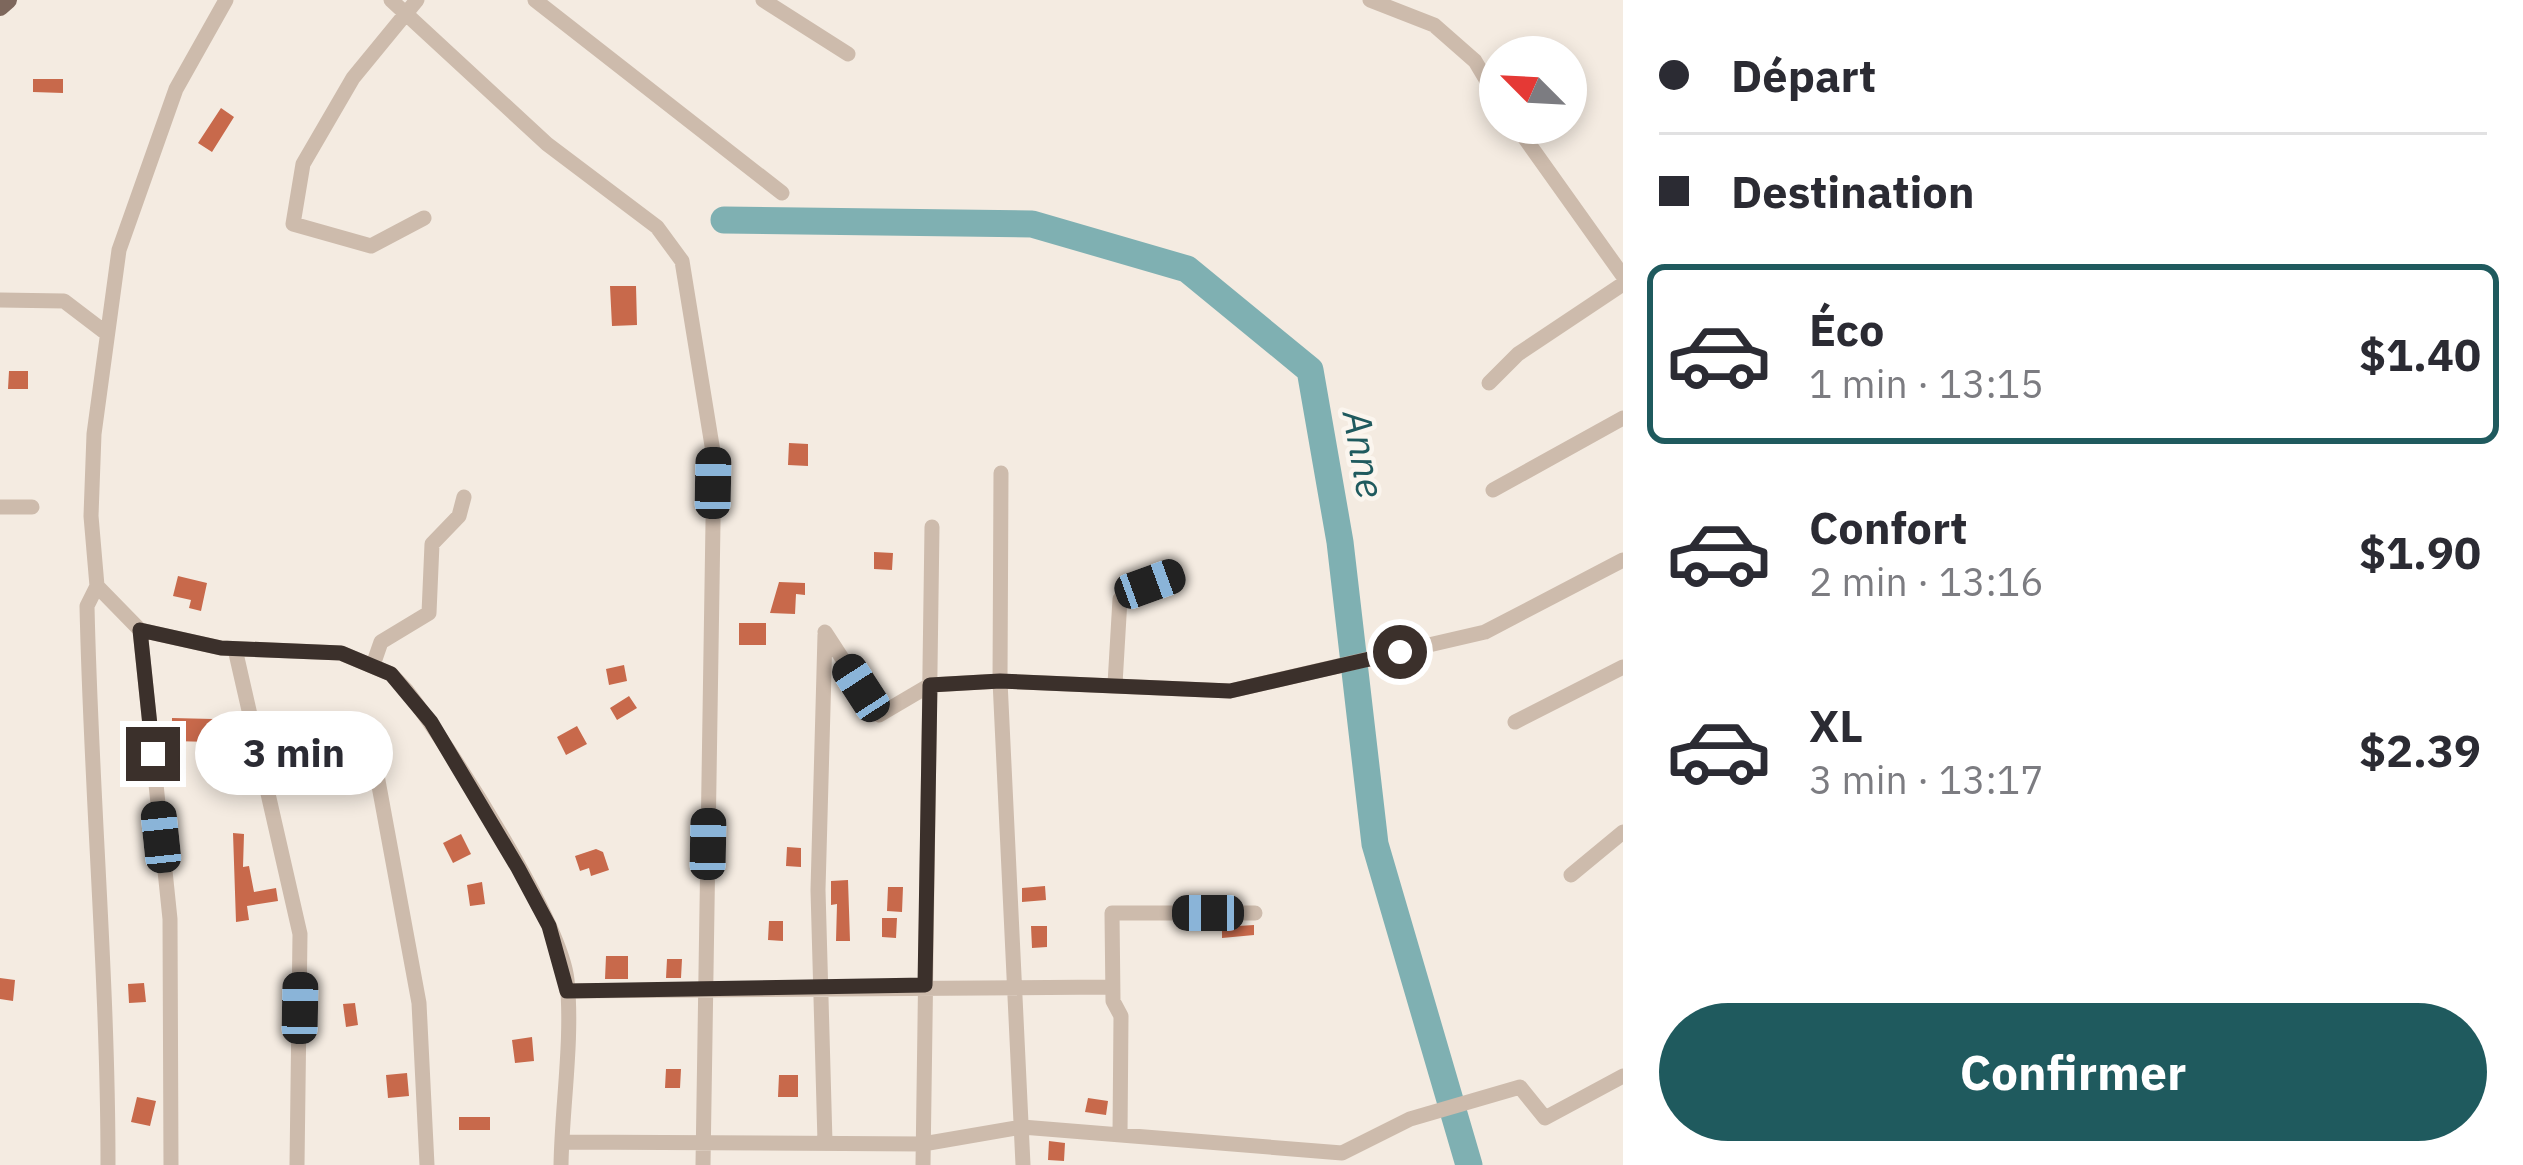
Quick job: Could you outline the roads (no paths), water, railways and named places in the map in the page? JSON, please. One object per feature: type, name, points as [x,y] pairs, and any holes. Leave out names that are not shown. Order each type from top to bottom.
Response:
[{"type":"main road","points":[[0,7],[8,0]]},
{"type":"street","points":[[108,1165],[108,1017],[94,845],[87,606],[97,586],[91,516],[106,333],[119,250],[153,149],[176,89],[226,0]]},
{"type":"street","points":[[536,0],[782,193]]},
{"type":"street","points":[[763,0],[848,54]]},
{"type":"street","points":[[1370,0],[1434,26],[1479,68]]},
{"type":"street","points":[[424,218],[371,246],[293,224],[302,164],[352,78],[404,4],[580,172],[657,227],[682,261],[714,458],[703,1165]]},
{"type":"street","points":[[1489,383],[1518,354],[1623,280],[1529,144]]},
{"type":"street","points":[[0,300],[64,301],[106,333]]},
{"type":"street","points":[[1493,490],[1623,418]]},
{"type":"street","points":[[1001,473],[1000,681],[1023,1165]]},
{"type":"street","points":[[373,665],[381,642],[429,613],[432,544],[458,516],[464,497]]},
{"type":"street","points":[[0,507],[32,507]]},
{"type":"street","points":[[923,1165],[932,527]]},
{"type":"street","points":[[825,1142],[821,986],[825,632],[879,716],[930,685],[1000,681],[1230,691],[1486,632],[1623,560]]},
{"type":"street","points":[[1115,684],[1120,599],[1131,589],[1174,576]]},
{"type":"street","points":[[97,586],[140,630],[235,650],[307,649],[373,665],[391,674],[407,691],[459,767],[549,926],[567,991],[561,1165]]},
{"type":"street","points":[[140,630],[170,919],[171,1165]]},
{"type":"street","points":[[235,650],[301,934],[297,1165]]},
{"type":"street","points":[[1515,722],[1623,667]]},
{"type":"street","points":[[372,748],[419,1003],[427,1165]]},
{"type":"street","points":[[1571,875],[1623,832]]},
{"type":"street","points":[[1120,1135],[1120,1016],[1112,987],[1112,913],[1255,913]]},
{"type":"street","points":[[567,991],[1013,984],[1112,987]]},
{"type":"street","points":[[562,1142],[703,1139],[923,1144],[1022,1127],[1342,1153],[1410,1119],[1520,1087],[1546,1118],[1623,1076]]},
{"type":"waterway","name":"Anne","points":[[724,220],[1032,224],[1187,269],[1310,370],[1340,542],[1375,844],[1469,1165]]}]
